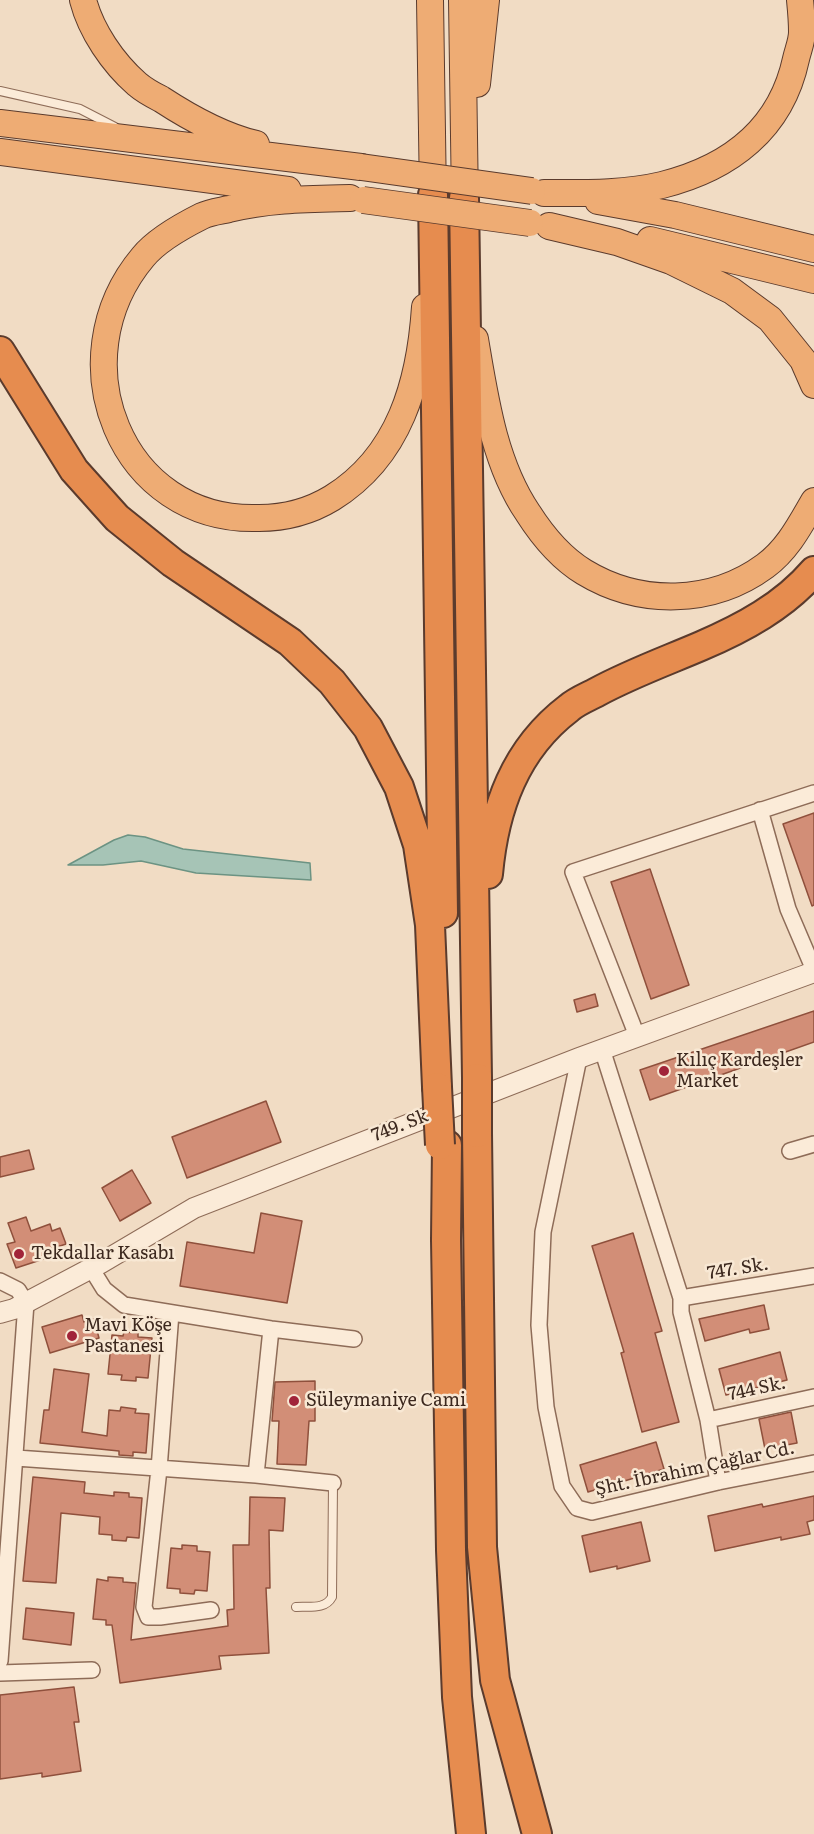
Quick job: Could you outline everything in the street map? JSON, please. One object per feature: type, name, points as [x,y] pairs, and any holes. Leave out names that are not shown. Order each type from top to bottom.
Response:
[{"type":"highway","points":[[83,0],[86,12],[109,53],[138,85],[147,91],[183,113],[238,140],[352,166]]},
{"type":"highway","points":[[414,0],[432,163]]},
{"type":"highway","points":[[430,0],[441,1087]]},
{"type":"highway","points":[[462,0],[482,1547],[495,1680],[537,1834]]},
{"type":"highway","points":[[486,0],[464,198],[474,331],[486,401],[505,469],[527,512],[553,547],[583,572],[617,588],[656,597],[694,596],[731,586],[765,566],[793,538],[814,501]]},
{"type":"highway","points":[[538,192],[613,192],[661,185],[700,173],[740,152],[769,122],[791,83],[802,33],[800,0]]},
{"type":"highway","points":[[0,123],[352,166],[538,192],[675,215],[814,249]]},
{"type":"highway","points":[[0,152],[659,242],[814,280]]},
{"type":"highway","points":[[356,199],[292,200],[247,204],[204,215],[173,232],[144,255],[122,288],[107,326],[102,367],[107,402],[119,435],[142,468],[171,495],[202,511],[239,519],[280,518],[315,508],[352,486],[383,452],[404,415],[416,369],[424,319],[433,195]]},
{"type":"highway","points":[[540,224],[638,249],[671,261],[732,291],[770,319],[803,360],[814,385]]},
{"type":"highway","points":[[0,351],[74,470],[117,518],[173,563],[290,642],[332,682],[368,728],[399,787],[418,845],[430,925],[441,1087],[451,1550],[457,1697],[471,1834]]},
{"type":"highway","points":[[476,1070],[484,911],[490,852],[501,803],[519,762],[542,732],[570,707],[614,683],[722,637],[767,613],[814,571]]},
{"type":"street","points":[[637,1036],[573,872],[814,793]]},
{"type":"street","points":[[760,810],[788,909],[814,971]]},
{"type":"street","name":"749. Sk","points":[[0,1313],[26,1303],[91,1268],[194,1208],[602,1049],[814,971]]},
{"type":"street","points":[[602,1049],[681,1305],[708,1420],[718,1482]]},
{"type":"street","name":"Şht. İbrahim Çağlar Cd.","points":[[579,1058],[543,1232],[539,1325],[546,1407],[562,1486],[578,1508],[592,1512],[718,1482],[814,1463]]},
{"type":"street","points":[[790,1151],[814,1144]]},
{"type":"street","points":[[91,1268],[104,1289],[124,1305],[271,1329],[354,1339]]},
{"type":"street","name":"747. Sk.","points":[[681,1305],[814,1276]]},
{"type":"street","points":[[0,1281],[18,1290],[26,1303],[0,1660]]},
{"type":"street","points":[[171,1313],[159,1469],[144,1607],[148,1617],[211,1610]]},
{"type":"street","points":[[256,1475],[271,1329]]},
{"type":"street","name":"744 Sk.","points":[[708,1420],[814,1397]]},
{"type":"street","points":[[16,1458],[256,1475],[333,1483]]},
{"type":"street","points":[[0,1673],[92,1670]]},
{"type":"lane","points":[[0,92],[80,109],[142,141]]},
{"type":"lane","points":[[296,1607],[322,1606],[327,1604],[332,1597],[333,1483]]},
{"type":"shaded area","points":[[128,835],[145,837],[183,849],[310,863],[311,880],[196,873],[141,861],[103,865],[68,865]]},
{"type":"building","points":[[814,813],[814,905],[812,906],[783,824]]},
{"type":"building","points":[[650,869],[689,985],[651,999],[611,882]]},
{"type":"building","points":[[595,994],[598,1006],[577,1012],[574,1000]]},
{"type":"building","points":[[814,1011],[814,1042],[650,1100],[640,1070]]},
{"type":"building","points":[[266,1101],[281,1142],[187,1178],[172,1137]]},
{"type":"building","points":[[29,1150],[34,1169],[0,1177],[0,1157]]},
{"type":"building","points":[[132,1170],[151,1203],[120,1221],[102,1188]]},
{"type":"building","points":[[261,1213],[302,1221],[287,1303],[180,1286],[187,1242],[254,1253]]},
{"type":"building","points":[[26,1217],[31,1231],[50,1224],[52,1231],[60,1228],[66,1244],[57,1247],[59,1254],[16,1268],[7,1244],[15,1242],[8,1223]]},
{"type":"building","points":[[633,1233],[662,1331],[655,1333],[679,1422],[642,1432],[621,1353],[624,1352],[592,1246]]},
{"type":"building","points":[[764,1305],[769,1329],[750,1333],[749,1329],[705,1341],[699,1319]]},
{"type":"building","name":"Mavi Köşe Pastanesi","points":[[82,1315],[84,1322],[94,1319],[99,1338],[50,1353],[42,1327]]},
{"type":"building","points":[[124,1332],[138,1333],[138,1337],[152,1338],[148,1378],[136,1377],[136,1381],[121,1380],[122,1375],[108,1374],[112,1335],[123,1336]]},
{"type":"building","points":[[780,1352],[787,1380],[726,1395],[719,1369]]},
{"type":"building","points":[[54,1369],[89,1374],[82,1432],[107,1436],[109,1410],[120,1411],[121,1407],[136,1409],[135,1413],[149,1414],[146,1453],[133,1452],[133,1456],[119,1455],[119,1451],[40,1443],[44,1410],[49,1410]]},
{"type":"building","points":[[315,1381],[315,1421],[309,1421],[306,1465],[277,1464],[279,1421],[272,1421],[275,1382]]},
{"type":"building","points":[[791,1412],[797,1443],[765,1449],[759,1419]]},
{"type":"building","points":[[656,1442],[664,1469],[588,1492],[580,1465]]},
{"type":"building","points":[[33,1477],[85,1482],[84,1493],[114,1496],[114,1492],[129,1493],[129,1497],[142,1498],[139,1538],[127,1537],[126,1541],[112,1540],[112,1535],[99,1534],[100,1517],[61,1513],[56,1583],[23,1581]]},
{"type":"building","points":[[814,1496],[814,1520],[807,1522],[810,1534],[781,1540],[781,1537],[715,1551],[708,1516]]},
{"type":"building","points":[[250,1497],[285,1498],[283,1531],[269,1530],[270,1588],[266,1588],[269,1653],[219,1656],[221,1669],[120,1683],[112,1625],[106,1625],[106,1620],[93,1619],[97,1579],[108,1581],[108,1577],[123,1578],[123,1582],[136,1583],[131,1640],[228,1626],[227,1610],[234,1609],[233,1545],[249,1545]]},
{"type":"building","points":[[641,1522],[650,1561],[617,1569],[617,1566],[590,1572],[582,1536]]},
{"type":"building","points":[[182,1545],[197,1546],[197,1551],[210,1552],[207,1591],[195,1590],[194,1594],[180,1593],[180,1589],[167,1588],[171,1548],[182,1549]]},
{"type":"building","points":[[26,1608],[74,1613],[71,1645],[23,1639]]},
{"type":"building","points":[[74,1687],[79,1722],[74,1722],[81,1771],[42,1777],[42,1773],[0,1779],[0,1695]]},
{"type":"place","name":"Kılıç Kardeşler Market","points":[[664,1071]]},
{"type":"place","name":"Tekdallar Kasabı","points":[[19,1254]]},
{"type":"place","name":"Mavi Köşe Pastanesi","points":[[72,1336]]},
{"type":"place","name":"Süleymaniye Cami","points":[[294,1401]]}]
